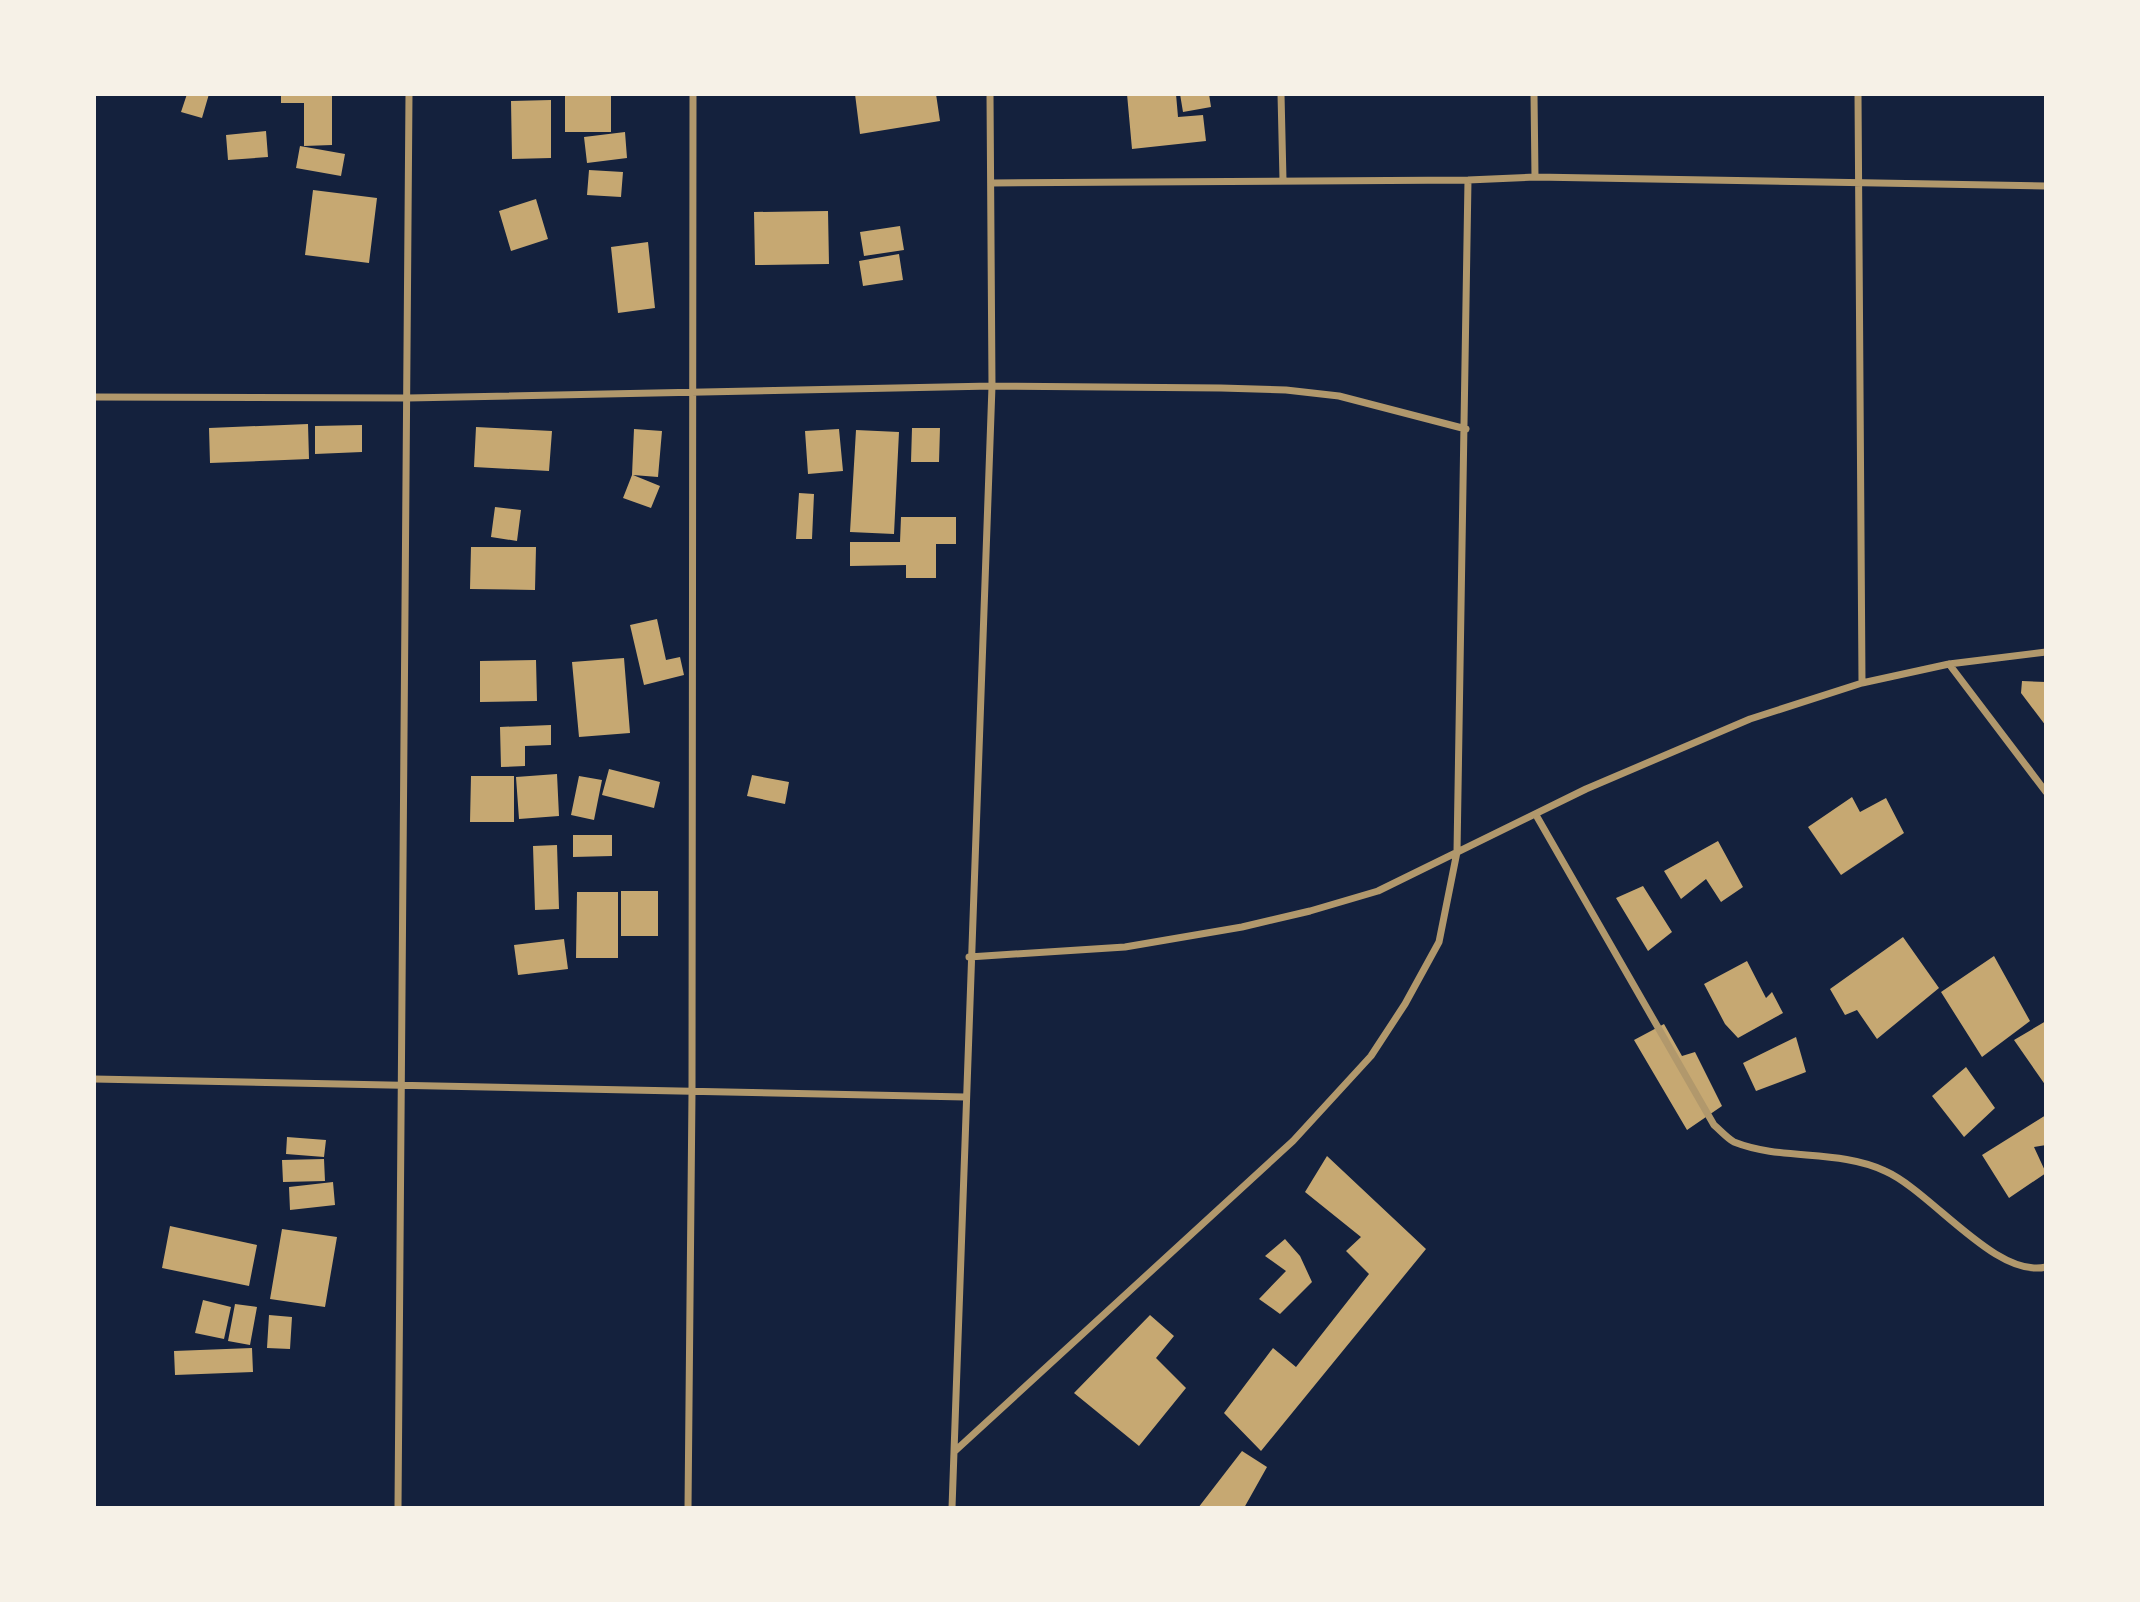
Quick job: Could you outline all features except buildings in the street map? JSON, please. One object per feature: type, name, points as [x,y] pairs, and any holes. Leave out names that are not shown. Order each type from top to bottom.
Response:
[{"type":"street","points":[[398,1507],[409,94]]},
{"type":"street","points":[[688,1507],[692,1093],[693,94]]},
{"type":"street","points":[[952,1507],[969,957],[992,386],[990,94]]},
{"type":"street","points":[[1280,94],[1283,180]]},
{"type":"street","points":[[1534,94],[1535,177]]},
{"type":"street","points":[[1858,94],[1863,683]]},
{"type":"street","points":[[992,183],[1468,180],[1535,177],[1858,185],[2046,186]]},
{"type":"street","points":[[955,1451],[1293,1141],[1371,1056],[1405,1004],[1439,942],[1457,852],[1468,180]]},
{"type":"street","points":[[94,397],[408,398],[992,386],[1286,390],[1339,396],[1465,429]]},
{"type":"street","points":[[969,957],[1125,947],[1242,927],[1378,891],[1651,759],[1713,734],[1863,683],[1949,664],[2046,652]]},
{"type":"street","points":[[1949,664],[2046,792]]},
{"type":"street","points":[[1536,815],[1714,1125],[1731,1141],[1751,1147],[1860,1162],[1885,1171],[1916,1188],[1996,1255],[2017,1265],[2046,1267]]},
{"type":"street","points":[[94,1079],[965,1097]]}]
